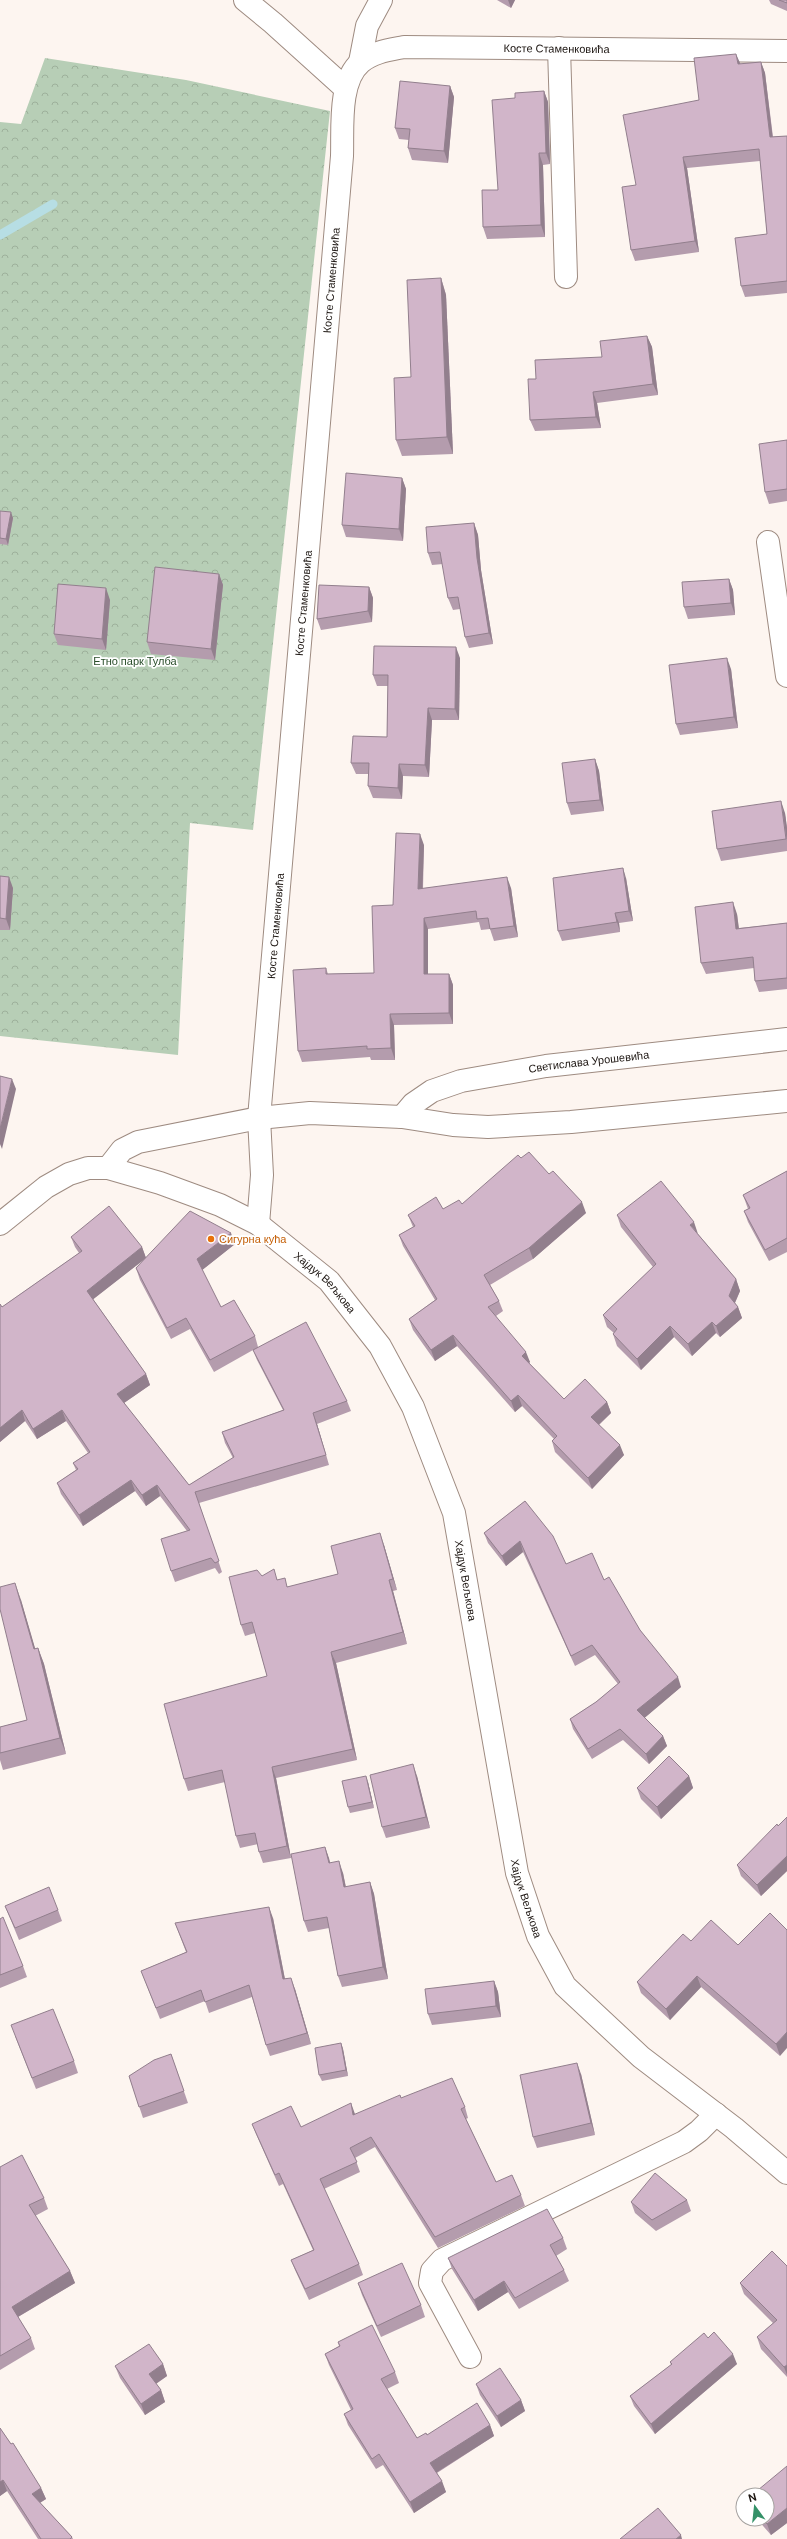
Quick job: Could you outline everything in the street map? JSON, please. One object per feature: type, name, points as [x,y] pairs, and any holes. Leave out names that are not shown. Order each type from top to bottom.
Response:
[{"type":"street","points":[[245,0],[273,23],[344,88]]},
{"type":"street","points":[[360,62],[367,26],[381,0]]},
{"type":"street","name":"Косте Стаменковића","points":[[258,1224],[262,1175],[259,1118],[342,156],[344,88],[360,62],[379,52],[404,47],[787,51]]},
{"type":"street","points":[[559,48],[566,277]]},
{"type":"street","points":[[768,542],[787,676]]},
{"type":"street","name":"Светислава Урошевића","points":[[402,1117],[413,1104],[432,1090],[461,1081],[546,1066],[787,1039]]},
{"type":"street","points":[[108,1168],[122,1150],[138,1142],[259,1118],[310,1113],[402,1117],[453,1125],[488,1127],[571,1122],[787,1101]]},
{"type":"street","name":"Хајдук Вељкова","points":[[0,1224],[46,1187],[68,1174],[88,1168],[108,1168],[160,1183],[220,1204],[258,1224],[329,1281],[380,1346],[413,1407],[452,1506],[517,1873],[538,1936],[565,1986],[641,2057],[716,2114],[787,2173]]},
{"type":"street","points":[[470,2357],[430,2283],[432,2271],[442,2260],[684,2142],[699,2131],[716,2114]]},
{"type":"green space","name":"Етно парк Тулба","points":[[45,58],[186,80],[330,111],[253,830],[190,823],[178,1055],[0,1036],[0,122],[21,124]]},
{"type":"building","points":[[779,0],[787,0],[787,3]]},
{"type":"building","points":[[736,54],[738,64],[761,62],[770,137],[787,136],[787,281],[741,286],[735,238],[767,234],[759,149],[683,157],[695,241],[631,250],[622,187],[636,185],[623,115],[699,100],[694,58]]},
{"type":"building","points":[[400,81],[450,86],[444,151],[408,148],[410,129],[395,128]]},
{"type":"building","points":[[544,91],[546,153],[539,153],[541,225],[483,227],[482,190],[498,190],[492,100],[515,98],[515,93]]},
{"type":"building","points":[[441,278],[447,437],[396,440],[394,378],[411,377],[407,280]]},
{"type":"building","points":[[647,336],[653,384],[593,392],[596,417],[530,420],[528,379],[536,379],[535,360],[602,357],[600,341]]},
{"type":"building","points":[[787,440],[787,489],[765,492],[759,444]]},
{"type":"building","points":[[346,473],[402,478],[399,529],[342,525]]},
{"type":"building","points":[[0,511],[11,512],[6,539],[0,538]]},
{"type":"building","points":[[474,523],[477,558],[489,633],[465,637],[458,597],[448,598],[440,552],[428,553],[426,527]]},
{"type":"building","points":[[155,567],[219,574],[211,649],[147,642]]},
{"type":"building","points":[[729,579],[731,603],[684,607],[682,582]]},
{"type":"building","points":[[58,584],[106,588],[102,639],[54,634]]},
{"type":"building","points":[[319,585],[369,587],[368,611],[317,619]]},
{"type":"building","points":[[374,646],[456,647],[455,709],[428,708],[425,765],[399,764],[398,788],[368,786],[369,763],[351,763],[353,736],[387,737],[388,675],[373,675]]},
{"type":"building","points":[[727,658],[734,717],[676,724],[669,665]]},
{"type":"building","points":[[595,759],[600,800],[567,803],[562,763]]},
{"type":"building","points":[[781,801],[786,839],[717,849],[712,811]]},
{"type":"building","points":[[396,833],[420,834],[418,889],[507,877],[514,926],[490,929],[488,918],[477,919],[476,911],[424,918],[424,974],[449,974],[449,1013],[390,1014],[391,1048],[367,1049],[367,1046],[298,1051],[293,970],[326,968],[326,974],[374,973],[372,906],[393,905]]},
{"type":"building","points":[[623,868],[629,911],[615,913],[617,922],[558,931],[553,878]]},
{"type":"building","points":[[0,876],[9,877],[6,919],[0,918]]},
{"type":"building","points":[[733,902],[736,929],[787,923],[787,978],[755,981],[753,957],[701,963],[695,907]]},
{"type":"building","points":[[0,1076],[12,1079],[0,1129]]},
{"type":"building","points":[[529,1152],[549,1174],[553,1171],[582,1202],[529,1248],[484,1275],[499,1301],[488,1307],[526,1352],[522,1356],[564,1399],[585,1379],[607,1402],[591,1417],[620,1445],[588,1478],[552,1441],[557,1436],[518,1395],[511,1401],[453,1335],[431,1350],[409,1319],[437,1299],[399,1235],[415,1226],[408,1215],[436,1197],[443,1209],[459,1200],[462,1204],[518,1155],[521,1158]]},
{"type":"building","points":[[787,1171],[787,1238],[765,1250],[744,1211],[750,1208],[743,1195]]},
{"type":"building","points":[[661,1181],[694,1222],[690,1225],[736,1279],[729,1296],[738,1307],[716,1326],[712,1322],[688,1344],[670,1326],[637,1359],[613,1334],[617,1329],[603,1315],[656,1264],[617,1215]]},
{"type":"building","points":[[109,1206],[142,1247],[87,1291],[146,1374],[117,1394],[189,1485],[234,1457],[222,1432],[284,1410],[253,1350],[306,1322],[347,1401],[313,1413],[326,1455],[195,1492],[219,1561],[215,1563],[211,1558],[171,1571],[161,1539],[190,1530],[157,1485],[142,1495],[131,1480],[79,1515],[57,1483],[78,1469],[73,1463],[90,1452],[62,1410],[33,1429],[22,1410],[0,1428],[0,1304],[2,1307],[82,1251],[71,1237]]},
{"type":"building","points":[[190,1211],[231,1233],[197,1259],[221,1307],[234,1300],[255,1336],[210,1360],[186,1318],[167,1328],[136,1268]]},
{"type":"building","points":[[525,1501],[553,1536],[566,1564],[592,1553],[604,1580],[609,1577],[640,1630],[678,1677],[637,1710],[663,1736],[646,1754],[620,1729],[588,1749],[570,1719],[596,1702],[620,1682],[592,1645],[571,1656],[520,1541],[502,1556],[484,1533]]},
{"type":"building","points":[[380,1533],[393,1579],[389,1580],[403,1632],[331,1652],[353,1749],[272,1767],[287,1846],[259,1852],[255,1833],[236,1836],[222,1770],[184,1779],[164,1704],[267,1676],[252,1622],[241,1625],[229,1577],[257,1570],[262,1576],[274,1569],[277,1580],[285,1578],[287,1587],[338,1574],[331,1546]]},
{"type":"building","points":[[15,1583],[34,1649],[38,1648],[60,1738],[0,1753],[0,1727],[27,1720],[0,1609],[0,1587]]},
{"type":"building","points":[[669,1756],[689,1776],[657,1807],[637,1788]]},
{"type":"building","points":[[413,1764],[426,1817],[382,1827],[370,1775]]},
{"type":"building","points":[[366,1776],[372,1802],[348,1807],[342,1781]]},
{"type":"building","points":[[787,1817],[787,1856],[757,1885],[737,1865],[777,1824],[778,1826]]},
{"type":"building","points":[[325,1847],[329,1863],[339,1861],[344,1887],[370,1882],[383,1967],[338,1976],[327,1917],[304,1921],[291,1854]]},
{"type":"building","points":[[49,1887],[58,1910],[15,1928],[5,1906]]},
{"type":"building","points":[[269,1907],[283,1979],[291,1978],[307,2033],[266,2045],[249,1985],[205,2002],[201,1990],[156,2008],[141,1971],[187,1952],[175,1923]]},
{"type":"building","points":[[770,1913],[787,1930],[787,2032],[776,2044],[697,1976],[666,2009],[637,1982],[683,1934],[691,1941],[711,1920],[738,1945]]},
{"type":"building","points":[[3,1917],[23,1966],[0,1975],[0,1919]]},
{"type":"building","points":[[494,1981],[496,2006],[428,2014],[425,1989]]},
{"type":"building","points":[[53,2009],[74,2061],[32,2078],[11,2025]]},
{"type":"building","points":[[341,2043],[346,2070],[319,2075],[315,2048]]},
{"type":"building","points":[[171,2054],[184,2091],[139,2107],[129,2076],[154,2060]]},
{"type":"building","points":[[577,2063],[591,2123],[533,2137],[520,2075]]},
{"type":"building","points":[[452,2078],[465,2107],[461,2109],[496,2182],[512,2175],[521,2195],[435,2237],[371,2137],[350,2148],[357,2162],[320,2179],[359,2264],[305,2289],[291,2260],[314,2250],[279,2173],[275,2175],[252,2124],[291,2106],[301,2127],[351,2103],[353,2115],[400,2095],[401,2098]]},
{"type":"building","points":[[22,2155],[44,2198],[29,2205],[70,2271],[12,2307],[31,2338],[0,2356],[0,2167]]},
{"type":"building","points":[[655,2173],[687,2200],[652,2220],[631,2202]]},
{"type":"building","points":[[547,2209],[563,2238],[550,2245],[564,2270],[515,2298],[504,2281],[474,2300],[448,2258]]},
{"type":"building","points":[[772,2251],[787,2266],[787,2365],[784,2367],[757,2337],[777,2320],[740,2283]]},
{"type":"building","points":[[402,2263],[421,2305],[377,2326],[358,2283]]},
{"type":"building","points":[[372,2325],[395,2372],[381,2379],[417,2438],[426,2433],[427,2435],[477,2403],[490,2425],[430,2463],[442,2481],[410,2502],[379,2454],[372,2459],[344,2414],[353,2409],[325,2354],[340,2346],[338,2342]]},
{"type":"building","points":[[714,2332],[733,2354],[651,2424],[630,2396],[672,2364],[670,2362],[704,2333],[708,2338]]},
{"type":"building","points":[[149,2344],[163,2364],[149,2374],[161,2390],[141,2404],[115,2366]]},
{"type":"building","points":[[500,2368],[521,2400],[497,2416],[476,2384]]},
{"type":"building","points":[[0,2428],[11,2444],[13,2443],[41,2488],[32,2494],[72,2537],[70,2539],[41,2539],[3,2480],[0,2482]]},
{"type":"building","points":[[787,2466],[787,2508],[775,2518],[775,2487],[762,2487]]},
{"type":"building","points":[[658,2508],[681,2535],[676,2539],[620,2539]]},
{"type":"waterway","points":[[0,235],[53,204]]},
{"type":"place","name":"Сигурна кућа","points":[[211,1239]]}]
